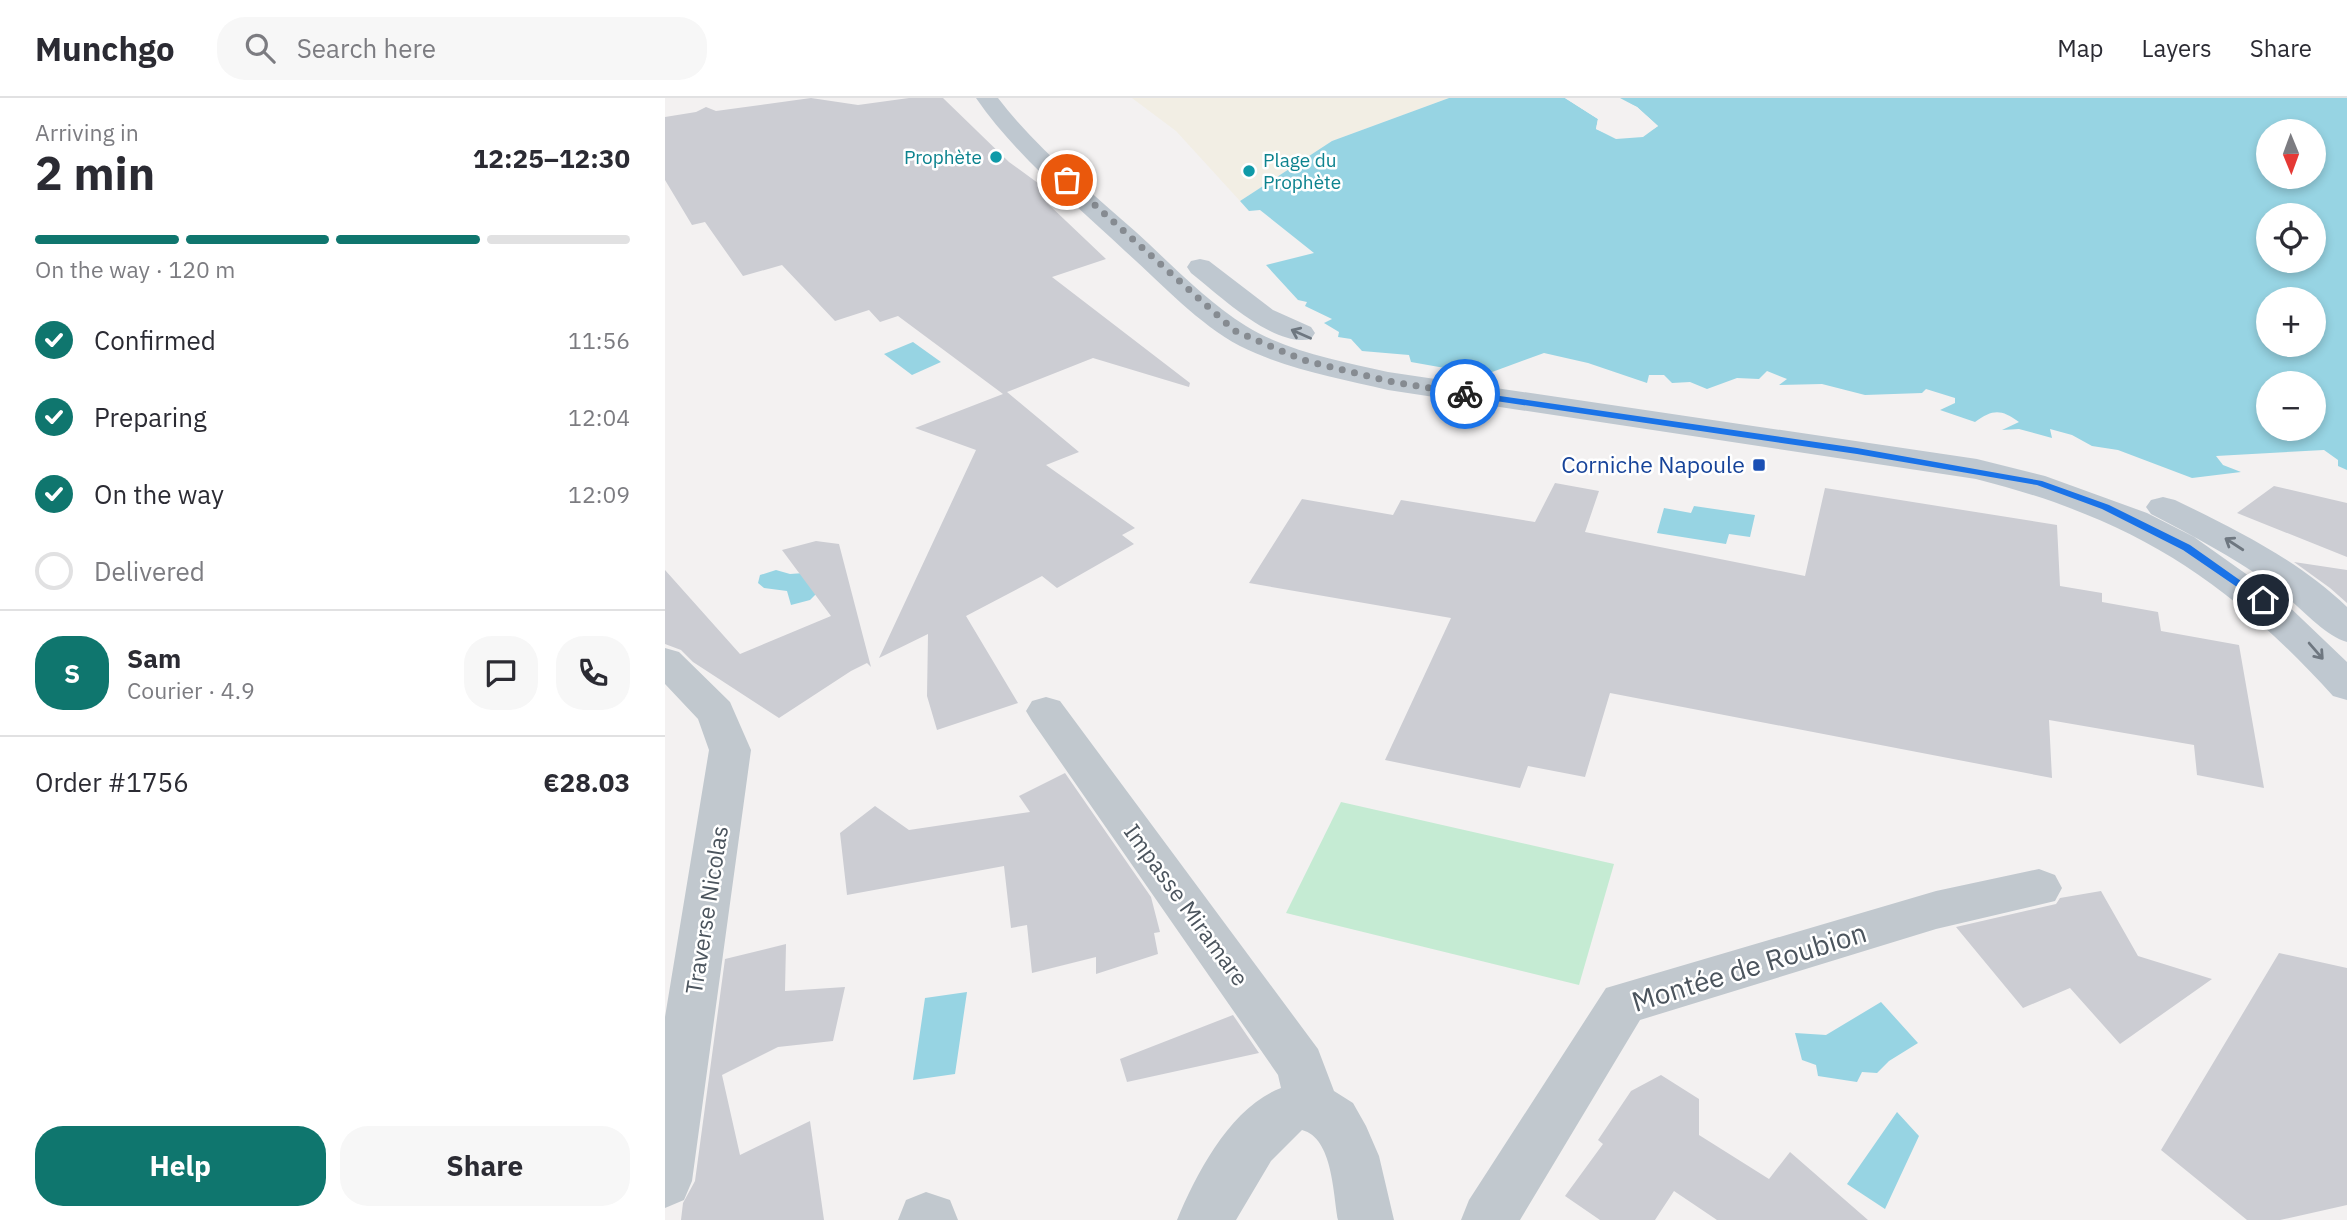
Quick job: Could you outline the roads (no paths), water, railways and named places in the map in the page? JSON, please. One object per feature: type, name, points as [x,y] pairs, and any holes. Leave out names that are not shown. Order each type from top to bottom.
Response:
[{"type":"main road","points":[[987,98],[1006,123],[1182,287],[1235,331],[1303,360],[1388,381],[1951,465],[2039,483],[2117,513],[2187,547],[2232,577],[2304,637],[2347,686]]},
{"type":"main road","points":[[1016,98],[1223,288],[1262,316],[1319,341],[1409,363],[1945,441],[2057,465],[2124,489],[2218,534],[2298,588],[2347,629]]},
{"type":"street","name":"Traverse Nicolas","points":[[665,661],[716,712],[730,750],[665,1181]]},
{"type":"street","name":"Impasse Miramare","points":[[1046,711],[1300,1065],[1313,1106]]},
{"type":"street","name":"Montée de Roubion","points":[[1489,1220],[1623,1003],[1937,910],[2039,888]]},
{"type":"street","points":[[1205,1220],[1261,1128],[1289,1107],[1313,1106],[1336,1120],[1350,1152],[1366,1220]]},
{"type":"water","points":[[1449,98],[1565,98],[1598,119],[1596,129],[1628,137],[1658,126],[1637,107],[1620,98],[2347,98],[2347,470],[2338,466],[2338,460],[2324,450],[2216,456],[2223,465],[2241,472],[2192,478],[2118,450],[2092,446],[2072,435],[2050,429],[2052,438],[2019,429],[2002,430],[2019,422],[2002,413],[1992,413],[1975,422],[1940,410],[1955,403],[1955,398],[1926,389],[1922,393],[1865,395],[1822,384],[1779,385],[1787,379],[1767,371],[1759,379],[1737,378],[1707,389],[1690,382],[1672,383],[1664,375],[1649,375],[1647,383],[1588,363],[1544,353],[1484,375],[1411,362],[1409,355],[1362,351],[1351,339],[1338,337],[1339,332],[1324,323],[1332,319],[1305,306],[1307,302],[1298,300],[1266,265],[1314,253],[1260,210],[1249,211],[1240,201],[1332,141]]},
{"type":"water","points":[[913,342],[941,362],[912,375],[884,354]]},
{"type":"water","points":[[1694,506],[1755,515],[1750,537],[1729,534],[1726,544],[1657,533],[1664,508],[1691,513]]},
{"type":"water","points":[[776,570],[790,574],[804,573],[817,593],[810,600],[791,605],[787,591],[764,588],[758,583],[760,575]]},
{"type":"water","points":[[967,992],[955,1074],[913,1080],[925,998]]},
{"type":"water","points":[[1881,1002],[1918,1043],[1889,1061],[1877,1073],[1862,1072],[1857,1082],[1818,1076],[1816,1065],[1802,1060],[1795,1033],[1826,1035]]},
{"type":"water","points":[[1897,1112],[1919,1136],[1885,1209],[1847,1184]]},
{"type":"place","name":"Prophète","points":[[996,157]]},
{"type":"place","name":"Plage du Prophète","points":[[1249,171]]},
{"type":"place","name":"Corniche Napoule","points":[[1759,465]]}]
